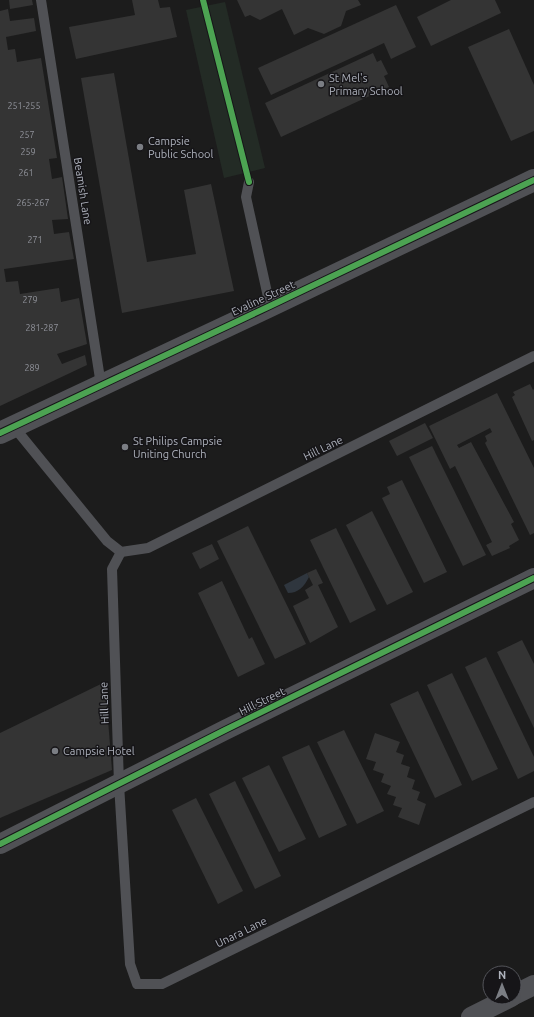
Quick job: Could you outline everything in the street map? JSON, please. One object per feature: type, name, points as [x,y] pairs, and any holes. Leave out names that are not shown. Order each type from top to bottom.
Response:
[{"type":"street","name":"Evaline Street","points":[[7,430],[534,180]]},
{"type":"street","name":"Hill Street","points":[[0,844],[534,578]]},
{"type":"street","points":[[522,991],[534,985]]},
{"type":"street","points":[[471,1017],[495,1005]]},
{"type":"lane","name":"Beamish Lane","points":[[41,0],[101,385]]},
{"type":"lane","points":[[249,182],[246,197],[270,306]]},
{"type":"lane","name":"Hill Lane","points":[[118,784],[112,569],[121,552],[148,548],[534,356]]},
{"type":"lane","points":[[7,430],[107,541],[121,552]]},
{"type":"lane","name":"Unara Lane","points":[[118,784],[130,964],[137,984],[162,984],[534,802]]},
{"type":"shaded area","points":[[225,2],[265,168],[224,178],[186,10]]},
{"type":"shaded area","points":[[307,573],[309,577],[305,584],[298,591],[288,593],[284,585]]},
{"type":"building","points":[[9,0],[32,0],[33,5],[10,9]]},
{"type":"building","points":[[132,0],[158,0],[160,8],[170,7],[177,37],[76,59],[69,27],[135,15]]},
{"type":"building","points":[[237,0],[358,0],[361,5],[346,11],[341,26],[324,34],[308,28],[294,35],[282,9],[260,20],[250,15],[245,17]]},
{"type":"building","points":[[451,0],[495,0],[501,13],[431,46],[417,17]]},
{"type":"building","points":[[396,5],[416,47],[391,59],[384,43],[271,95],[258,68]]},
{"type":"building","points":[[8,9],[10,21],[34,18],[36,31],[6,37],[8,50],[15,49],[17,62],[41,58],[57,158],[49,159],[52,179],[62,177],[68,219],[52,220],[54,234],[69,232],[74,259],[4,269],[6,282],[18,281],[20,294],[59,288],[61,302],[79,298],[87,344],[57,354],[62,364],[85,355],[87,365],[0,406],[0,11]]},
{"type":"building","points":[[509,29],[534,85],[534,131],[511,141],[468,47]]},
{"type":"building","points":[[373,53],[377,62],[381,60],[388,74],[384,76],[389,87],[281,137],[265,103]]},
{"type":"building","points":[[114,73],[147,262],[196,254],[184,190],[211,184],[234,291],[122,313],[81,78]]},
{"type":"building","points":[[530,384],[533,390],[534,389],[534,440],[532,441],[512,397],[515,395],[513,392]]},
{"type":"building","points":[[497,393],[534,468],[534,533],[530,535],[485,443],[487,441],[485,436],[492,432],[490,428],[457,445],[459,448],[471,442],[514,522],[511,524],[519,540],[509,546],[510,548],[492,556],[486,545],[492,542],[455,466],[450,469],[429,426]]},
{"type":"building","points":[[425,423],[433,438],[397,456],[389,441]]},
{"type":"building","points":[[432,446],[486,555],[463,566],[409,457]]},
{"type":"building","points":[[402,480],[447,572],[424,583],[382,498],[390,494],[387,487]]},
{"type":"building","points":[[372,511],[413,592],[387,605],[346,525]]},
{"type":"building","points":[[248,526],[306,644],[275,659],[217,541]]},
{"type":"building","points":[[336,528],[376,610],[350,623],[310,540]]},
{"type":"building","points":[[212,544],[219,559],[200,569],[192,553]]},
{"type":"building","points":[[316,569],[323,583],[318,585],[338,627],[310,643],[293,606],[309,598],[305,590],[313,585],[307,573]]},
{"type":"building","points":[[222,581],[249,639],[252,637],[265,664],[238,677],[198,593]]},
{"type":"building","points":[[522,640],[534,664],[534,728],[497,652]]},
{"type":"building","points":[[486,657],[534,757],[534,771],[518,779],[465,667]]},
{"type":"building","points":[[452,673],[498,769],[472,781],[427,685]]},
{"type":"building","name":"Campsie Hotel","points":[[105,682],[112,770],[0,818],[0,733]]},
{"type":"building","points":[[418,691],[462,785],[435,798],[390,704]]},
{"type":"building","points":[[344,730],[384,811],[357,824],[317,742]]},
{"type":"building","points":[[375,733],[400,742],[396,752],[404,755],[401,764],[410,767],[407,777],[415,780],[412,789],[420,792],[417,800],[426,804],[419,825],[398,817],[402,808],[393,805],[396,797],[387,794],[391,786],[381,782],[384,774],[373,770],[376,762],[366,759]]},
{"type":"building","points":[[309,745],[347,825],[319,838],[282,757]]},
{"type":"building","points":[[269,765],[306,839],[279,852],[242,778]]},
{"type":"building","points":[[235,781],[281,876],[255,889],[209,794]]},
{"type":"building","points":[[196,798],[243,891],[218,904],[172,810]]},
{"type":"cycle path","points":[[203,0],[249,182]]},
{"type":"cycle path","points":[[0,433],[534,180]]},
{"type":"cycle path","points":[[0,844],[225,730],[534,578]]},
{"type":"place","name":"St Mel's Primary School","points":[[321,84]]},
{"type":"place","name":"Campsie Public School","points":[[140,147]]},
{"type":"place","name":"St Philips Campsie Uniting Church","points":[[125,447]]},
{"type":"place","name":"Campsie Hotel","points":[[55,751]]}]
